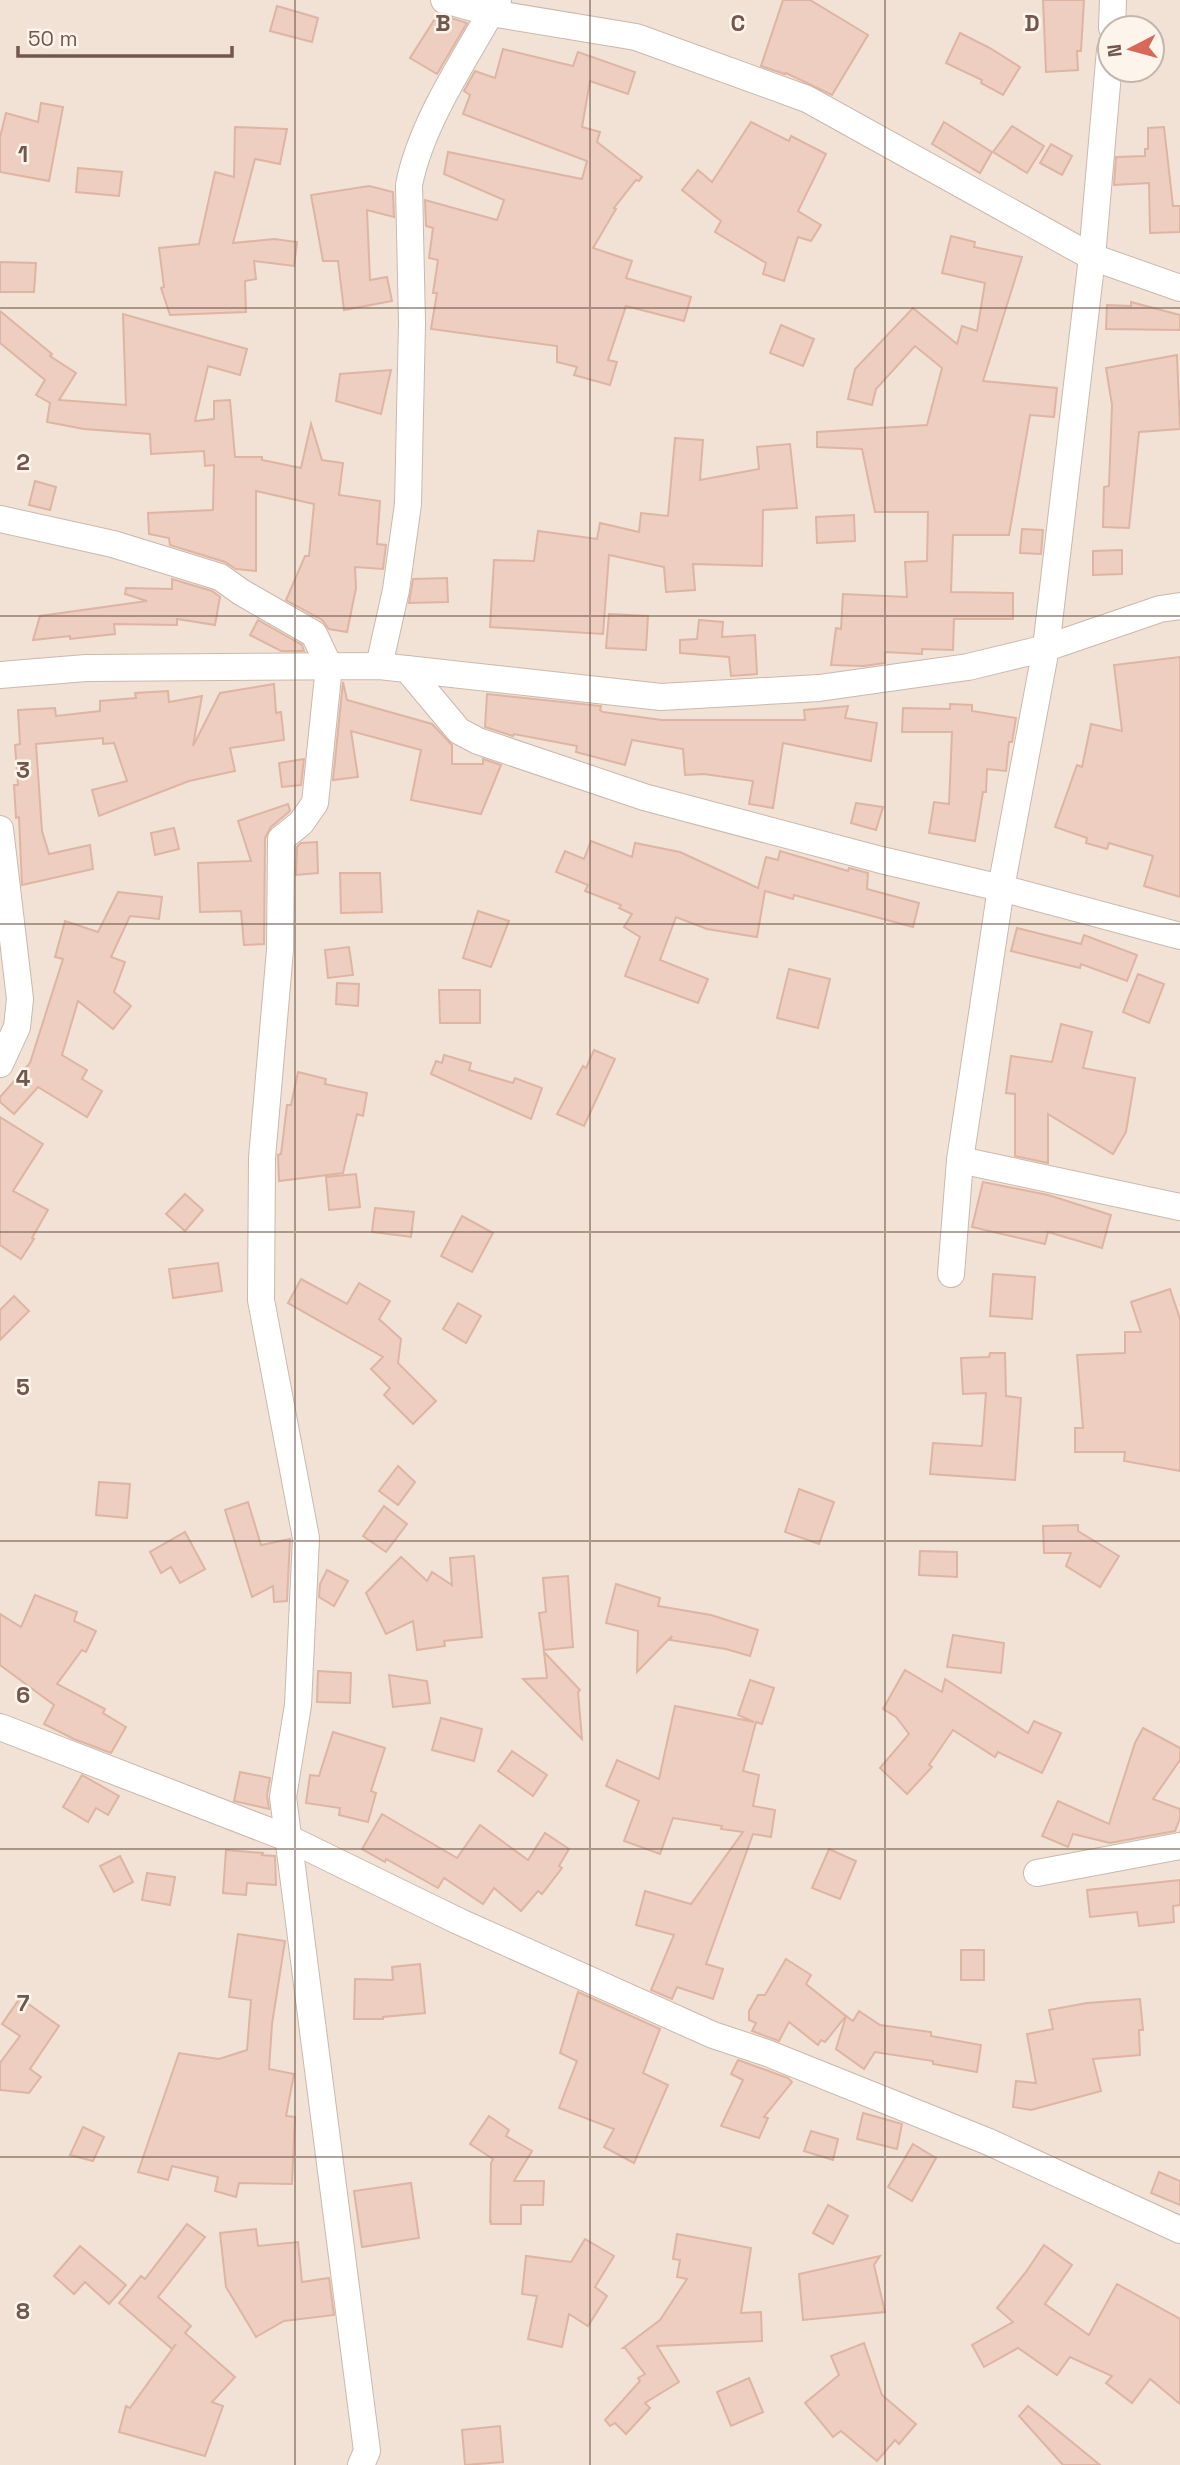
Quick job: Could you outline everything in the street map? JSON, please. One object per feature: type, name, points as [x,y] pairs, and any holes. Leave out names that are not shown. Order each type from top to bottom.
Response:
[{"type":"street","points":[[444,0],[494,7],[636,37],[807,99],[1092,257],[1180,288]]},
{"type":"street","points":[[379,666],[396,590],[408,504],[412,323],[409,185],[413,163],[429,124],[494,7]]},
{"type":"street","points":[[951,1275],[960,1160],[1001,888],[1046,648],[1092,257],[1107,84]]},
{"type":"street","points":[[0,519],[113,544],[220,577],[314,634],[329,666],[315,803],[301,823],[281,839],[280,950],[262,1158],[261,1300],[306,1538],[298,1706],[284,1797],[370,2460]]},
{"type":"street","points":[[0,675],[86,668],[379,666],[661,697],[819,688],[968,667],[1046,648],[1160,609],[1180,606]]},
{"type":"street","points":[[407,669],[458,731],[478,741],[644,797],[1180,936]]},
{"type":"street","points":[[0,829],[20,999],[17,1027],[0,1064]]},
{"type":"street","points":[[960,1160],[1180,1207]]},
{"type":"street","points":[[0,1727],[290,1839],[458,1922],[713,2035],[767,2053],[989,2142],[1180,2230]]},
{"type":"street","points":[[1037,1874],[1180,1846]]},
{"type":"shaded area","points":[[0,0],[1180,0],[1180,2465],[0,2465]]},
{"type":"building","points":[[783,0],[810,0],[868,35],[832,95],[786,73],[761,66]]},
{"type":"building","points":[[1043,0],[1084,0],[1081,51],[1077,51],[1078,70],[1046,72]]},
{"type":"building","points":[[277,6],[318,18],[312,42],[270,31]]},
{"type":"building","points":[[438,14],[467,23],[437,74],[410,58]]},
{"type":"building","points":[[960,33],[1020,67],[1003,95],[981,83],[982,80],[946,63]]},
{"type":"building","points":[[503,49],[573,66],[578,52],[635,72],[628,94],[590,81],[582,127],[600,132],[597,142],[642,177],[639,181],[636,180],[614,208],[616,209],[593,248],[632,261],[626,278],[691,297],[684,321],[626,306],[608,360],[617,362],[610,385],[574,375],[577,367],[557,362],[557,346],[431,329],[437,293],[433,293],[438,260],[429,258],[433,228],[426,226],[425,200],[497,220],[504,200],[444,174],[448,152],[582,179],[587,161],[463,114],[470,95],[464,91],[475,71],[495,78]]},
{"type":"building","points":[[41,103],[63,107],[49,181],[0,172],[0,137],[6,113],[38,122]]},
{"type":"building","points":[[751,122],[789,141],[791,136],[826,154],[798,211],[821,225],[811,241],[798,237],[784,281],[763,274],[766,263],[715,232],[721,221],[682,190],[698,170],[712,182]]},
{"type":"building","points":[[944,122],[992,152],[980,173],[932,144]]},
{"type":"building","points":[[1012,126],[1044,146],[1027,173],[993,152]]},
{"type":"building","points":[[235,127],[287,129],[280,164],[255,159],[233,243],[274,239],[297,242],[294,266],[254,261],[256,279],[245,281],[246,312],[170,315],[161,288],[164,287],[159,248],[199,244],[215,172],[234,177]]},
{"type":"building","points":[[1164,127],[1173,206],[1180,206],[1180,232],[1150,233],[1149,183],[1114,185],[1116,157],[1145,156],[1145,149],[1148,149],[1148,128]]},
{"type":"building","points":[[1051,144],[1072,156],[1062,175],[1040,163]]},
{"type":"building","points":[[78,168],[122,172],[119,196],[76,192]]},
{"type":"building","points":[[369,186],[393,192],[394,217],[367,210],[370,280],[387,277],[392,301],[344,310],[338,261],[323,261],[311,195]]},
{"type":"building","points":[[951,236],[975,242],[974,247],[1022,257],[983,381],[1057,388],[1054,417],[1030,415],[1009,535],[953,535],[951,592],[1013,593],[1013,619],[954,619],[953,650],[922,649],[922,654],[885,652],[885,663],[864,666],[831,665],[836,628],[841,629],[843,594],[907,597],[905,562],[927,561],[928,512],[875,512],[862,449],[817,447],[817,432],[927,425],[942,368],[915,346],[876,389],[872,405],[848,399],[855,369],[913,308],[957,344],[962,326],[977,331],[985,283],[942,273]]},
{"type":"building","points":[[0,262],[36,263],[34,292],[0,292]]},
{"type":"building","points":[[1131,302],[1180,315],[1180,330],[1106,329],[1107,305],[1131,306]]},
{"type":"building","points":[[0,311],[52,354],[50,356],[76,373],[59,400],[126,405],[123,314],[247,349],[240,375],[208,366],[195,421],[214,419],[214,401],[230,400],[235,457],[262,457],[262,460],[301,468],[311,424],[322,460],[343,463],[339,495],[380,501],[377,544],[386,545],[383,569],[355,567],[356,588],[347,632],[329,629],[322,620],[286,600],[305,556],[309,556],[314,504],[256,491],[256,571],[236,569],[225,562],[170,545],[169,538],[149,534],[148,513],[213,510],[214,465],[205,466],[204,451],[151,454],[150,434],[84,429],[47,422],[50,403],[36,395],[45,380],[0,343]]},
{"type":"building","points":[[781,325],[814,339],[803,366],[770,353]]},
{"type":"building","points":[[1177,355],[1180,429],[1139,432],[1129,528],[1103,527],[1104,487],[1109,486],[1112,405],[1106,368]]},
{"type":"building","points":[[391,370],[381,414],[336,401],[340,374]]},
{"type":"building","points":[[675,438],[703,440],[700,480],[759,469],[757,447],[790,444],[797,508],[763,510],[762,566],[693,564],[695,590],[666,592],[664,567],[609,555],[603,634],[490,627],[494,560],[534,561],[538,531],[597,539],[600,523],[639,532],[641,513],[668,516]]},
{"type":"building","points":[[35,481],[56,487],[50,510],[29,505]]},
{"type":"building","points":[[854,515],[855,541],[817,543],[816,517]]},
{"type":"building","points":[[1022,529],[1043,530],[1041,554],[1020,553]]},
{"type":"building","points":[[1122,550],[1122,574],[1093,575],[1093,551]]},
{"type":"building","points":[[447,578],[448,602],[409,603],[413,579]]},
{"type":"building","points":[[172,579],[212,591],[220,597],[215,625],[177,619],[177,625],[114,624],[115,634],[33,640],[40,616],[147,601],[125,594],[126,588],[172,589]]},
{"type":"building","points":[[609,614],[648,616],[646,650],[606,648]]},
{"type":"building","points":[[258,620],[302,645],[304,651],[281,651],[250,635]]},
{"type":"building","points":[[699,620],[723,622],[722,637],[755,635],[757,674],[731,676],[729,657],[680,653],[680,640],[697,639]]},
{"type":"building","points":[[1180,657],[1180,897],[1144,886],[1153,856],[1109,843],[1107,849],[1086,843],[1087,838],[1055,827],[1077,765],[1082,767],[1091,724],[1122,731],[1114,665]]},
{"type":"building","points":[[343,682],[347,700],[432,724],[452,745],[452,764],[483,764],[483,759],[501,765],[481,814],[411,800],[421,750],[351,731],[358,777],[333,780]]},
{"type":"building","points":[[274,684],[276,713],[281,712],[284,740],[230,748],[235,771],[189,781],[99,816],[92,790],[127,781],[114,743],[103,744],[103,738],[36,744],[42,831],[49,854],[90,845],[93,869],[22,885],[19,817],[16,818],[14,785],[18,785],[15,745],[20,744],[18,710],[55,708],[56,716],[100,711],[100,701],[136,698],[135,693],[168,691],[169,702],[202,696],[193,746],[220,693]]},
{"type":"building","points":[[487,694],[601,706],[600,710],[603,712],[662,720],[805,720],[804,710],[848,706],[845,718],[877,723],[871,761],[783,743],[773,808],[749,804],[753,781],[704,774],[685,775],[683,749],[632,740],[625,765],[576,752],[577,746],[514,734],[513,736],[485,727]]},
{"type":"building","points":[[950,704],[972,705],[972,711],[1016,718],[1012,742],[1009,742],[1006,771],[987,769],[986,792],[983,792],[975,841],[929,833],[934,802],[949,804],[952,732],[902,732],[903,708],[950,709]]},
{"type":"building","points":[[304,759],[301,785],[282,787],[279,763]]},
{"type":"building","points":[[856,803],[883,807],[876,830],[851,823]]},
{"type":"building","points":[[288,804],[290,811],[271,827],[265,838],[264,944],[244,945],[241,911],[200,912],[198,863],[251,861],[238,821]]},
{"type":"building","points":[[174,828],[179,849],[155,855],[151,833]]},
{"type":"building","points":[[591,841],[632,857],[635,843],[680,852],[758,888],[766,857],[778,860],[780,851],[848,871],[849,868],[868,873],[867,889],[919,903],[913,927],[794,895],[793,899],[765,891],[757,937],[707,929],[676,917],[660,960],[708,979],[698,1003],[625,976],[640,937],[624,927],[632,914],[619,908],[621,905],[585,891],[588,885],[556,872],[565,851],[584,859]]},
{"type":"building","points":[[317,842],[318,873],[296,875],[297,847],[301,843]]},
{"type":"building","points":[[340,873],[380,873],[382,912],[341,913]]},
{"type":"building","points":[[118,892],[162,897],[159,919],[130,916],[111,957],[125,962],[114,992],[131,1006],[113,1029],[78,1001],[62,1055],[87,1070],[82,1079],[102,1091],[87,1117],[38,1087],[14,1114],[0,1102],[0,1097],[30,1063],[63,959],[55,957],[65,921],[98,932]]},
{"type":"building","points":[[478,911],[509,921],[491,967],[463,958]]},
{"type":"building","points":[[1017,928],[1081,944],[1084,935],[1137,955],[1127,981],[1081,964],[1080,968],[1011,951]]},
{"type":"building","points":[[349,947],[353,975],[328,978],[325,950]]},
{"type":"building","points":[[789,969],[830,979],[818,1028],[777,1018]]},
{"type":"building","points":[[1138,974],[1164,984],[1149,1023],[1123,1012]]},
{"type":"building","points":[[337,983],[359,984],[358,1006],[336,1004]]},
{"type":"building","points":[[439,990],[480,990],[480,1023],[440,1023]]},
{"type":"building","points":[[1061,1024],[1092,1032],[1083,1068],[1135,1078],[1126,1132],[1113,1154],[1048,1114],[1048,1163],[1015,1156],[1015,1094],[1006,1093],[1011,1056],[1052,1062]]},
{"type":"building","points":[[594,1050],[615,1059],[584,1126],[557,1114]]},
{"type":"building","points":[[444,1055],[471,1063],[469,1070],[513,1083],[515,1078],[542,1088],[531,1119],[431,1074],[436,1061],[442,1063]]},
{"type":"building","points":[[298,1072],[326,1079],[325,1084],[367,1093],[363,1116],[357,1114],[343,1173],[279,1181],[278,1155],[281,1154],[287,1105],[291,1105]]},
{"type":"building","points":[[0,1117],[43,1144],[13,1191],[48,1210],[21,1259],[0,1245]]},
{"type":"building","points":[[356,1174],[360,1207],[329,1210],[326,1177]]},
{"type":"building","points":[[983,1182],[1048,1195],[1111,1215],[1102,1248],[1048,1232],[1045,1244],[972,1227]]},
{"type":"building","points":[[185,1194],[203,1210],[185,1231],[166,1214]]},
{"type":"building","points":[[375,1208],[414,1212],[411,1237],[372,1232]]},
{"type":"building","points":[[462,1216],[493,1233],[472,1272],[441,1256]]},
{"type":"building","points":[[218,1263],[222,1291],[173,1298],[169,1269]]},
{"type":"building","points":[[993,1274],[1035,1277],[1032,1319],[990,1316]]},
{"type":"building","points":[[301,1279],[347,1304],[359,1283],[390,1301],[379,1319],[401,1339],[398,1363],[436,1401],[413,1424],[384,1395],[390,1388],[371,1369],[383,1357],[288,1303]]},
{"type":"building","points":[[1170,1289],[1180,1319],[1180,1471],[1124,1461],[1125,1452],[1075,1452],[1075,1428],[1083,1428],[1077,1355],[1125,1353],[1125,1332],[1141,1332],[1131,1302]]},
{"type":"building","points":[[14,1296],[29,1311],[0,1340],[0,1310]]},
{"type":"building","points":[[458,1303],[481,1316],[466,1343],[443,1329]]},
{"type":"building","points":[[990,1353],[1005,1353],[1006,1396],[1021,1398],[1015,1480],[930,1474],[933,1443],[982,1446],[986,1393],[963,1394],[961,1358],[989,1357]]},
{"type":"building","points":[[398,1466],[415,1482],[398,1505],[379,1491]]},
{"type":"building","points":[[99,1482],[130,1484],[127,1518],[96,1515]]},
{"type":"building","points":[[799,1489],[834,1502],[819,1544],[785,1532]]},
{"type":"building","points":[[248,1502],[261,1545],[290,1539],[287,1601],[274,1602],[273,1586],[252,1597],[225,1510]]},
{"type":"building","points":[[384,1506],[407,1524],[386,1552],[363,1536]]},
{"type":"building","points":[[1078,1525],[1078,1531],[1119,1556],[1100,1587],[1066,1566],[1071,1553],[1044,1553],[1043,1526]]},
{"type":"building","points":[[185,1532],[205,1569],[180,1583],[171,1567],[161,1573],[150,1552]]},
{"type":"building","points":[[920,1551],[957,1552],[957,1577],[919,1575]]},
{"type":"building","points":[[474,1556],[482,1637],[444,1641],[445,1646],[417,1650],[413,1621],[386,1634],[366,1593],[401,1557],[427,1581],[432,1572],[452,1585],[450,1558]]},
{"type":"building","points":[[327,1570],[348,1581],[334,1606],[319,1597],[320,1584]]},
{"type":"building","points":[[568,1576],[573,1647],[544,1650],[539,1613],[546,1612],[543,1578]]},
{"type":"building","points":[[616,1584],[660,1598],[658,1606],[711,1615],[758,1630],[750,1656],[726,1649],[670,1640],[672,1636],[637,1672],[638,1631],[606,1623]]},
{"type":"building","points":[[35,1595],[77,1612],[74,1621],[96,1631],[86,1652],[82,1650],[57,1684],[105,1709],[103,1713],[126,1727],[111,1753],[44,1724],[54,1705],[0,1665],[0,1614],[21,1627]]},
{"type":"building","points":[[953,1635],[1004,1643],[1001,1673],[947,1667]]},
{"type":"building","points":[[544,1652],[580,1690],[582,1739],[523,1679],[547,1678]]},
{"type":"building","points":[[905,1670],[942,1692],[945,1679],[1028,1733],[1034,1721],[1061,1733],[1042,1773],[998,1752],[995,1757],[953,1730],[929,1765],[932,1767],[907,1794],[880,1768],[909,1734],[896,1717],[883,1709]]},
{"type":"building","points":[[318,1671],[351,1673],[350,1703],[317,1702]]},
{"type":"building","points":[[389,1675],[427,1681],[430,1703],[393,1707]]},
{"type":"building","points":[[750,1680],[774,1688],[762,1724],[756,1722],[743,1771],[759,1775],[753,1806],[775,1810],[771,1837],[753,1834],[706,1964],[723,1969],[713,1999],[677,1987],[672,1999],[651,1990],[674,1935],[636,1925],[645,1891],[691,1904],[743,1832],[673,1818],[660,1854],[624,1841],[639,1801],[606,1786],[617,1760],[659,1779],[675,1706],[754,1722],[738,1715]]},
{"type":"building","points":[[441,1718],[482,1729],[474,1761],[432,1750]]},
{"type":"building","points":[[1143,1728],[1180,1748],[1180,1760],[1153,1799],[1180,1809],[1175,1831],[1110,1843],[1073,1834],[1068,1847],[1042,1836],[1058,1801],[1109,1824],[1135,1743]]},
{"type":"building","points":[[333,1732],[385,1748],[371,1791],[376,1793],[368,1822],[339,1815],[340,1808],[306,1803],[310,1775],[319,1776]]},
{"type":"building","points":[[512,1751],[547,1775],[533,1796],[498,1771]]},
{"type":"building","points":[[240,1772],[270,1778],[267,1795],[269,1809],[234,1801]]},
{"type":"building","points":[[82,1775],[119,1796],[108,1815],[96,1808],[88,1822],[63,1807]]},
{"type":"building","points":[[382,1814],[457,1858],[480,1825],[528,1860],[545,1833],[569,1849],[559,1866],[562,1868],[542,1894],[538,1891],[521,1911],[494,1888],[483,1904],[444,1878],[438,1888],[362,1849]]},
{"type":"building","points":[[829,1849],[856,1861],[840,1899],[812,1888]]},
{"type":"building","points":[[226,1850],[275,1856],[276,1885],[247,1883],[246,1895],[223,1893]]},
{"type":"building","points":[[120,1856],[133,1882],[114,1892],[100,1866]]},
{"type":"building","points":[[147,1873],[175,1877],[170,1905],[142,1900]]},
{"type":"building","points":[[1180,1880],[1180,1905],[1173,1906],[1174,1922],[1139,1926],[1137,1912],[1090,1917],[1087,1890]]},
{"type":"building","points":[[238,1934],[285,1941],[272,2024],[269,2069],[294,2074],[286,2116],[295,2117],[292,2184],[239,2183],[236,2197],[215,2191],[218,2177],[172,2166],[168,2180],[138,2172],[179,2053],[219,2059],[247,2050],[251,2000],[229,1997]]},
{"type":"building","points":[[961,1950],[984,1950],[984,1980],[961,1980]]},
{"type":"building","points":[[786,1959],[811,1975],[806,1984],[846,2016],[825,2042],[821,2040],[818,2045],[789,2022],[779,2041],[752,2031],[756,2023],[749,2020],[749,2011],[758,1995],[765,1995]]},
{"type":"building","points":[[420,1964],[425,2013],[383,2019],[354,2019],[355,1979],[393,1980],[392,1967]]},
{"type":"building","points":[[578,1992],[660,2029],[643,2073],[668,2085],[634,2163],[604,2147],[614,2129],[559,2108],[577,2061],[560,2053]]},
{"type":"building","points":[[20,1998],[59,2026],[30,2069],[41,2077],[29,2093],[0,2090],[0,2063],[20,2036],[2,2024]]},
{"type":"building","points":[[1140,1999],[1143,2030],[1139,2030],[1140,2055],[1093,2059],[1101,2091],[1031,2110],[1013,2107],[1016,2081],[1036,2083],[1027,2034],[1053,2029],[1049,2010],[1087,2003]]},
{"type":"building","points":[[859,2011],[880,2025],[931,2032],[931,2036],[981,2045],[977,2072],[933,2064],[933,2061],[875,2052],[864,2069],[836,2049],[846,2016],[853,2021]]},
{"type":"building","points":[[738,2060],[788,2078],[792,2082],[764,2117],[768,2118],[759,2138],[721,2126],[743,2080],[731,2074]]},
{"type":"building","points":[[863,2113],[902,2124],[897,2149],[857,2139]]},
{"type":"building","points":[[489,2116],[509,2130],[506,2136],[532,2151],[514,2181],[544,2181],[543,2205],[521,2205],[521,2224],[491,2224],[491,2220],[490,2223],[493,2159],[470,2144]]},
{"type":"building","points":[[83,2127],[104,2137],[93,2161],[70,2155]]},
{"type":"building","points":[[811,2131],[838,2139],[833,2160],[804,2151]]},
{"type":"building","points":[[913,2144],[936,2158],[912,2201],[888,2187]]},
{"type":"building","points":[[1159,2172],[1180,2181],[1180,2205],[1151,2193]]},
{"type":"building","points":[[411,2183],[419,2238],[362,2247],[354,2191]]},
{"type":"building","points":[[828,2205],[848,2216],[833,2244],[813,2233]]},
{"type":"building","points":[[187,2224],[205,2237],[158,2297],[191,2326],[185,2333],[235,2377],[212,2402],[223,2406],[205,2456],[119,2432],[126,2406],[130,2408],[176,2344],[172,2349],[119,2303],[141,2276],[145,2279]]},
{"type":"building","points":[[256,2229],[258,2246],[298,2242],[302,2282],[329,2278],[334,2315],[284,2321],[256,2337],[226,2287],[220,2233]]},
{"type":"building","points":[[677,2234],[751,2248],[741,2313],[761,2312],[762,2341],[657,2346],[679,2382],[645,2403],[650,2408],[626,2434],[615,2423],[610,2426],[605,2420],[640,2381],[638,2378],[645,2374],[623,2348],[660,2320],[687,2279],[677,2277],[680,2260],[673,2259]]},
{"type":"building","points":[[585,2239],[614,2256],[595,2287],[607,2296],[588,2326],[569,2314],[562,2347],[528,2339],[537,2296],[522,2294],[526,2256],[571,2262]]},
{"type":"building","points":[[1044,2245],[1072,2265],[1045,2304],[1089,2335],[1117,2284],[1180,2319],[1180,2404],[1150,2379],[1132,2403],[1106,2383],[1112,2376],[1070,2357],[1057,2375],[1018,2348],[984,2367],[972,2345],[1013,2322],[997,2308]]},
{"type":"building","points":[[80,2246],[126,2285],[109,2304],[85,2282],[74,2294],[54,2276]]},
{"type":"building","points":[[880,2256],[874,2265],[885,2312],[803,2320],[799,2274]]},
{"type":"building","points":[[864,2343],[882,2395],[916,2424],[899,2444],[895,2440],[877,2461],[841,2431],[833,2437],[805,2403],[839,2375],[831,2356]]},
{"type":"building","points":[[749,2378],[763,2412],[731,2426],[717,2392]]},
{"type":"building","points":[[1028,2406],[1100,2465],[1063,2465],[1019,2416]]},
{"type":"building","points":[[500,2426],[503,2462],[465,2465],[462,2430]]}]
